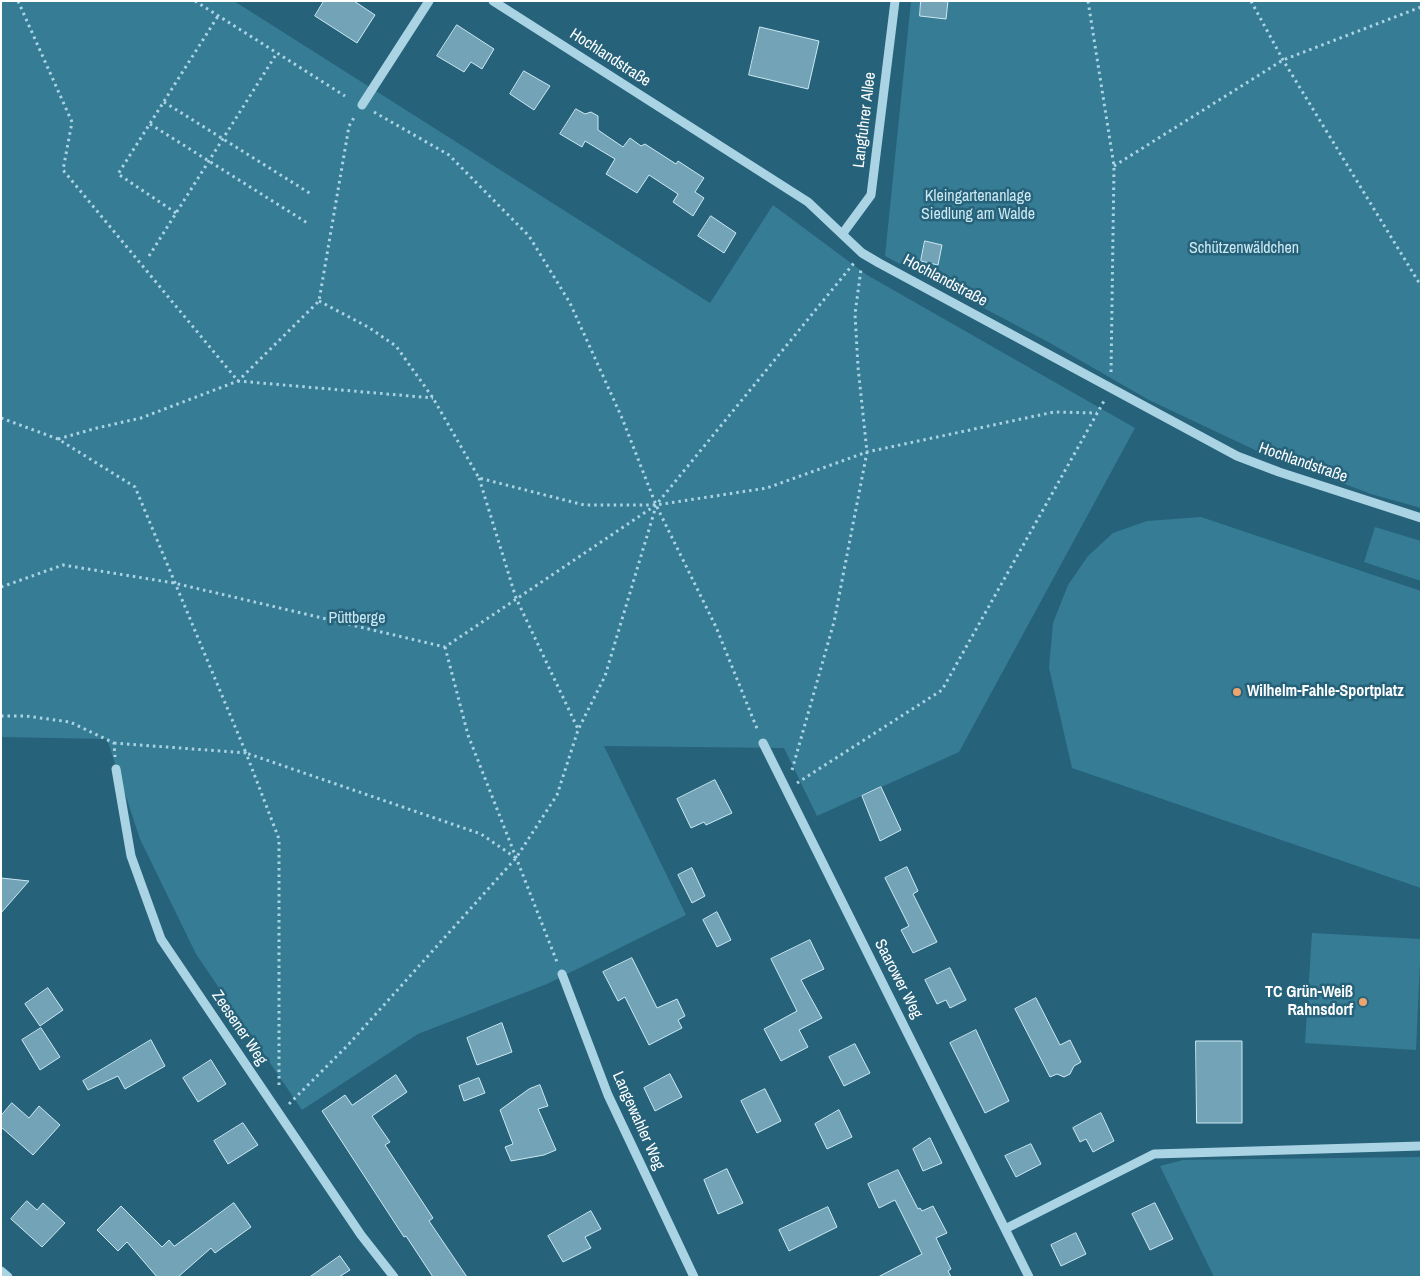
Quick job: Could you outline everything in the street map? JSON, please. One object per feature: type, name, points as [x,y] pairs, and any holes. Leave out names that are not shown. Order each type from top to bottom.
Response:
[{"type":"street","points":[[362,106],[429,1]]},
{"type":"street","name":"Hochlandstraße","points":[[493,1],[808,202],[862,253],[1245,459],[1279,472],[1421,518]]},
{"type":"street","name":"Langfuhrer Allee","points":[[843,233],[871,195],[895,1]]},
{"type":"street","name":"Saarower Weg","points":[[762,743],[1029,1277]]},
{"type":"street","name":"Zeesener Weg","points":[[116,769],[131,856],[161,939],[360,1235],[394,1277]]},
{"type":"street","name":"Langewahler Weg","points":[[562,974],[608,1095],[694,1277]]},
{"type":"street","points":[[1006,1228],[1154,1154],[1170,1152],[1421,1146]]},
{"type":"street","points":[[1,1271],[8,1277]]},
{"type":"path","points":[[18,1],[72,122],[63,170],[238,380],[433,398]]},
{"type":"path","points":[[195,1],[345,96]]},
{"type":"path","points":[[786,790],[942,690],[1111,388],[1114,166],[1088,1]]},
{"type":"path","points":[[1251,1],[1283,60],[1421,286]]},
{"type":"path","points":[[1114,166],[1283,60],[1421,7]]},
{"type":"path","points":[[176,213],[118,174],[218,16]]},
{"type":"path","points":[[149,256],[277,53]]},
{"type":"path","points":[[164,102],[311,194]]},
{"type":"path","points":[[58,440],[96,428],[141,418],[238,380],[319,301],[349,126],[362,106],[449,155],[529,236],[570,303],[622,418],[656,505],[716,627],[762,743]]},
{"type":"path","points":[[150,124],[308,224]]},
{"type":"path","points":[[1,587],[63,565],[174,583],[445,647],[656,505],[862,253]]},
{"type":"path","points":[[786,790],[834,622],[867,452],[858,367],[855,314],[862,253]]},
{"type":"path","points":[[319,301],[368,327],[396,346],[433,398],[478,478],[516,598],[578,730]]},
{"type":"path","points":[[478,478],[584,506],[656,505],[767,488],[867,452],[1054,412],[1097,413]]},
{"type":"path","points":[[1,418],[58,440],[135,487],[246,753],[279,839],[279,1114]]},
{"type":"path","points":[[279,1114],[348,1045],[516,858],[558,795],[578,730],[605,676],[656,505]]},
{"type":"path","points":[[445,647],[468,735],[562,974]]},
{"type":"path","points":[[1,716],[26,716],[70,722],[114,743],[246,753],[481,834],[516,858]]},
{"type":"path","points":[[114,743],[116,769]]},
{"type":"green space","name":"Püttberge","points":[[1,1],[234,1],[710,303],[773,205],[867,275],[1135,428],[959,752],[817,816],[784,748],[604,746],[686,915],[547,984],[418,1034],[302,1110],[196,954],[140,839],[107,739],[1,737]]},
{"type":"green space","name":"Schützenwäldchen","points":[[911,1],[1421,1],[1421,508],[1371,494],[1255,450],[1149,400],[1050,343],[885,256]]},
{"type":"green space","name":"Wilhelm-Fahle-Sportplatz","points":[[1201,517],[1421,591],[1421,888],[1072,768],[1049,668],[1053,623],[1068,585],[1088,556],[1113,533],[1147,521]]},
{"type":"green space","points":[[1375,527],[1421,541],[1421,581],[1364,562]]},
{"type":"green space","name":"TC Grün-Weiß Rahnsdorf","points":[[1312,933],[1421,939],[1416,1050],[1305,1043]]},
{"type":"green space","points":[[1421,1157],[1421,1277],[1214,1277],[1160,1166],[1183,1160]]},
{"type":"building","points":[[324,1],[354,1],[375,15],[357,43],[315,16]]},
{"type":"building","points":[[921,1],[948,1],[946,19],[920,16]]},
{"type":"building","points":[[457,25],[494,49],[482,69],[471,62],[464,72],[437,56]]},
{"type":"building","points":[[760,27],[819,41],[808,89],[749,75]]},
{"type":"building","points":[[524,71],[550,86],[534,110],[510,94]]},
{"type":"building","points":[[576,109],[585,114],[591,112],[598,116],[598,130],[623,147],[630,138],[641,146],[645,144],[676,164],[678,161],[704,178],[695,192],[704,198],[693,216],[673,202],[678,194],[649,175],[637,193],[606,174],[615,159],[585,141],[582,147],[560,134]]},
{"type":"building","points":[[711,216],[736,233],[724,253],[698,236]]},
{"type":"building","points":[[925,241],[942,245],[938,265],[921,261]]},
{"type":"building","points":[[715,780],[732,813],[706,825],[704,822],[691,828],[677,799]]},
{"type":"building","points":[[881,787],[901,830],[880,841],[862,796]]},
{"type":"building","points":[[907,867],[918,891],[913,894],[937,942],[913,953],[901,930],[909,926],[885,878]]},
{"type":"building","points":[[692,868],[705,896],[692,903],[678,875]]},
{"type":"building","points":[[1,878],[29,881],[1,913]]},
{"type":"building","points":[[717,912],[731,940],[717,947],[703,920]]},
{"type":"building","points":[[810,940],[824,969],[801,980],[822,1018],[799,1030],[808,1047],[781,1061],[764,1029],[797,1011],[771,959]]},
{"type":"building","points":[[632,958],[657,1008],[677,999],[685,1016],[678,1020],[682,1028],[649,1045],[625,997],[618,1001],[603,972]]},
{"type":"building","points":[[950,968],[966,1000],[950,1008],[946,1000],[937,1004],[925,980]]},
{"type":"building","points":[[48,988],[63,1010],[40,1026],[25,1004]]},
{"type":"building","points":[[1036,998],[1060,1045],[1070,1040],[1081,1062],[1074,1066],[1070,1074],[1064,1077],[1057,1074],[1050,1077],[1015,1009]]},
{"type":"building","points":[[502,1023],[512,1052],[477,1065],[467,1038]]},
{"type":"building","points":[[41,1028],[60,1057],[40,1070],[22,1040]]},
{"type":"building","points":[[976,1030],[1009,1101],[985,1113],[950,1043]]},
{"type":"building","points":[[151,1040],[165,1066],[125,1089],[118,1076],[88,1090],[83,1081]]},
{"type":"building","points":[[1196,1041],[1242,1041],[1242,1123],[1197,1123]]},
{"type":"building","points":[[855,1044],[870,1073],[844,1086],[829,1057]]},
{"type":"building","points":[[211,1060],[226,1084],[198,1102],[183,1078]]},
{"type":"building","points":[[670,1074],[682,1097],[655,1111],[644,1088]]},
{"type":"building","points":[[396,1075],[407,1092],[372,1116],[390,1142],[385,1145],[433,1218],[429,1221],[467,1277],[433,1277],[406,1236],[404,1237],[322,1111],[345,1095],[352,1105]]},
{"type":"building","points":[[479,1078],[485,1093],[464,1101],[459,1086]]},
{"type":"building","points":[[540,1085],[548,1106],[538,1109],[556,1150],[544,1155],[511,1161],[505,1147],[513,1144],[500,1110],[529,1089]]},
{"type":"building","points":[[765,1089],[781,1121],[757,1133],[741,1101]]},
{"type":"building","points":[[12,1103],[29,1118],[39,1106],[60,1125],[33,1155],[1,1127],[1,1116]]},
{"type":"building","points":[[839,1110],[852,1137],[827,1149],[815,1124]]},
{"type":"building","points":[[1101,1113],[1114,1141],[1093,1152],[1086,1139],[1080,1142],[1073,1128]]},
{"type":"building","points":[[243,1123],[258,1145],[228,1164],[214,1141]]},
{"type":"building","points":[[930,1138],[942,1163],[923,1171],[913,1149]]},
{"type":"building","points":[[1031,1144],[1041,1164],[1016,1177],[1005,1156]]},
{"type":"building","points":[[727,1169],[743,1203],[718,1214],[704,1180]]},
{"type":"building","points":[[898,1170],[918,1209],[920,1208],[922,1211],[933,1206],[947,1233],[936,1238],[951,1269],[948,1271],[951,1277],[878,1277],[922,1254],[895,1200],[879,1208],[868,1184]]},
{"type":"building","points":[[27,1201],[37,1210],[43,1203],[65,1223],[42,1247],[11,1219]]},
{"type":"building","points":[[234,1203],[251,1227],[215,1253],[211,1248],[178,1277],[157,1277],[127,1242],[118,1251],[97,1230],[121,1206],[162,1247],[169,1240],[174,1246]]},
{"type":"building","points":[[1155,1203],[1173,1239],[1150,1250],[1132,1214]]},
{"type":"building","points":[[828,1207],[837,1227],[789,1251],[779,1230]]},
{"type":"building","points":[[591,1211],[601,1229],[585,1237],[591,1248],[563,1262],[548,1236]]},
{"type":"building","points":[[1076,1233],[1086,1254],[1061,1266],[1051,1245]]},
{"type":"building","points":[[340,1256],[350,1270],[339,1277],[310,1277]]},
{"type":"place","name":"Wilhelm-Fahle-Sportplatz","points":[[1237,692]]},
{"type":"place","name":"TC Grün-Weiß Rahnsdorf","points":[[1363,1002]]},
{"type":"park label","name":"Kleingartenanlage Siedlung am Walde","points":[[978,206]]}]
